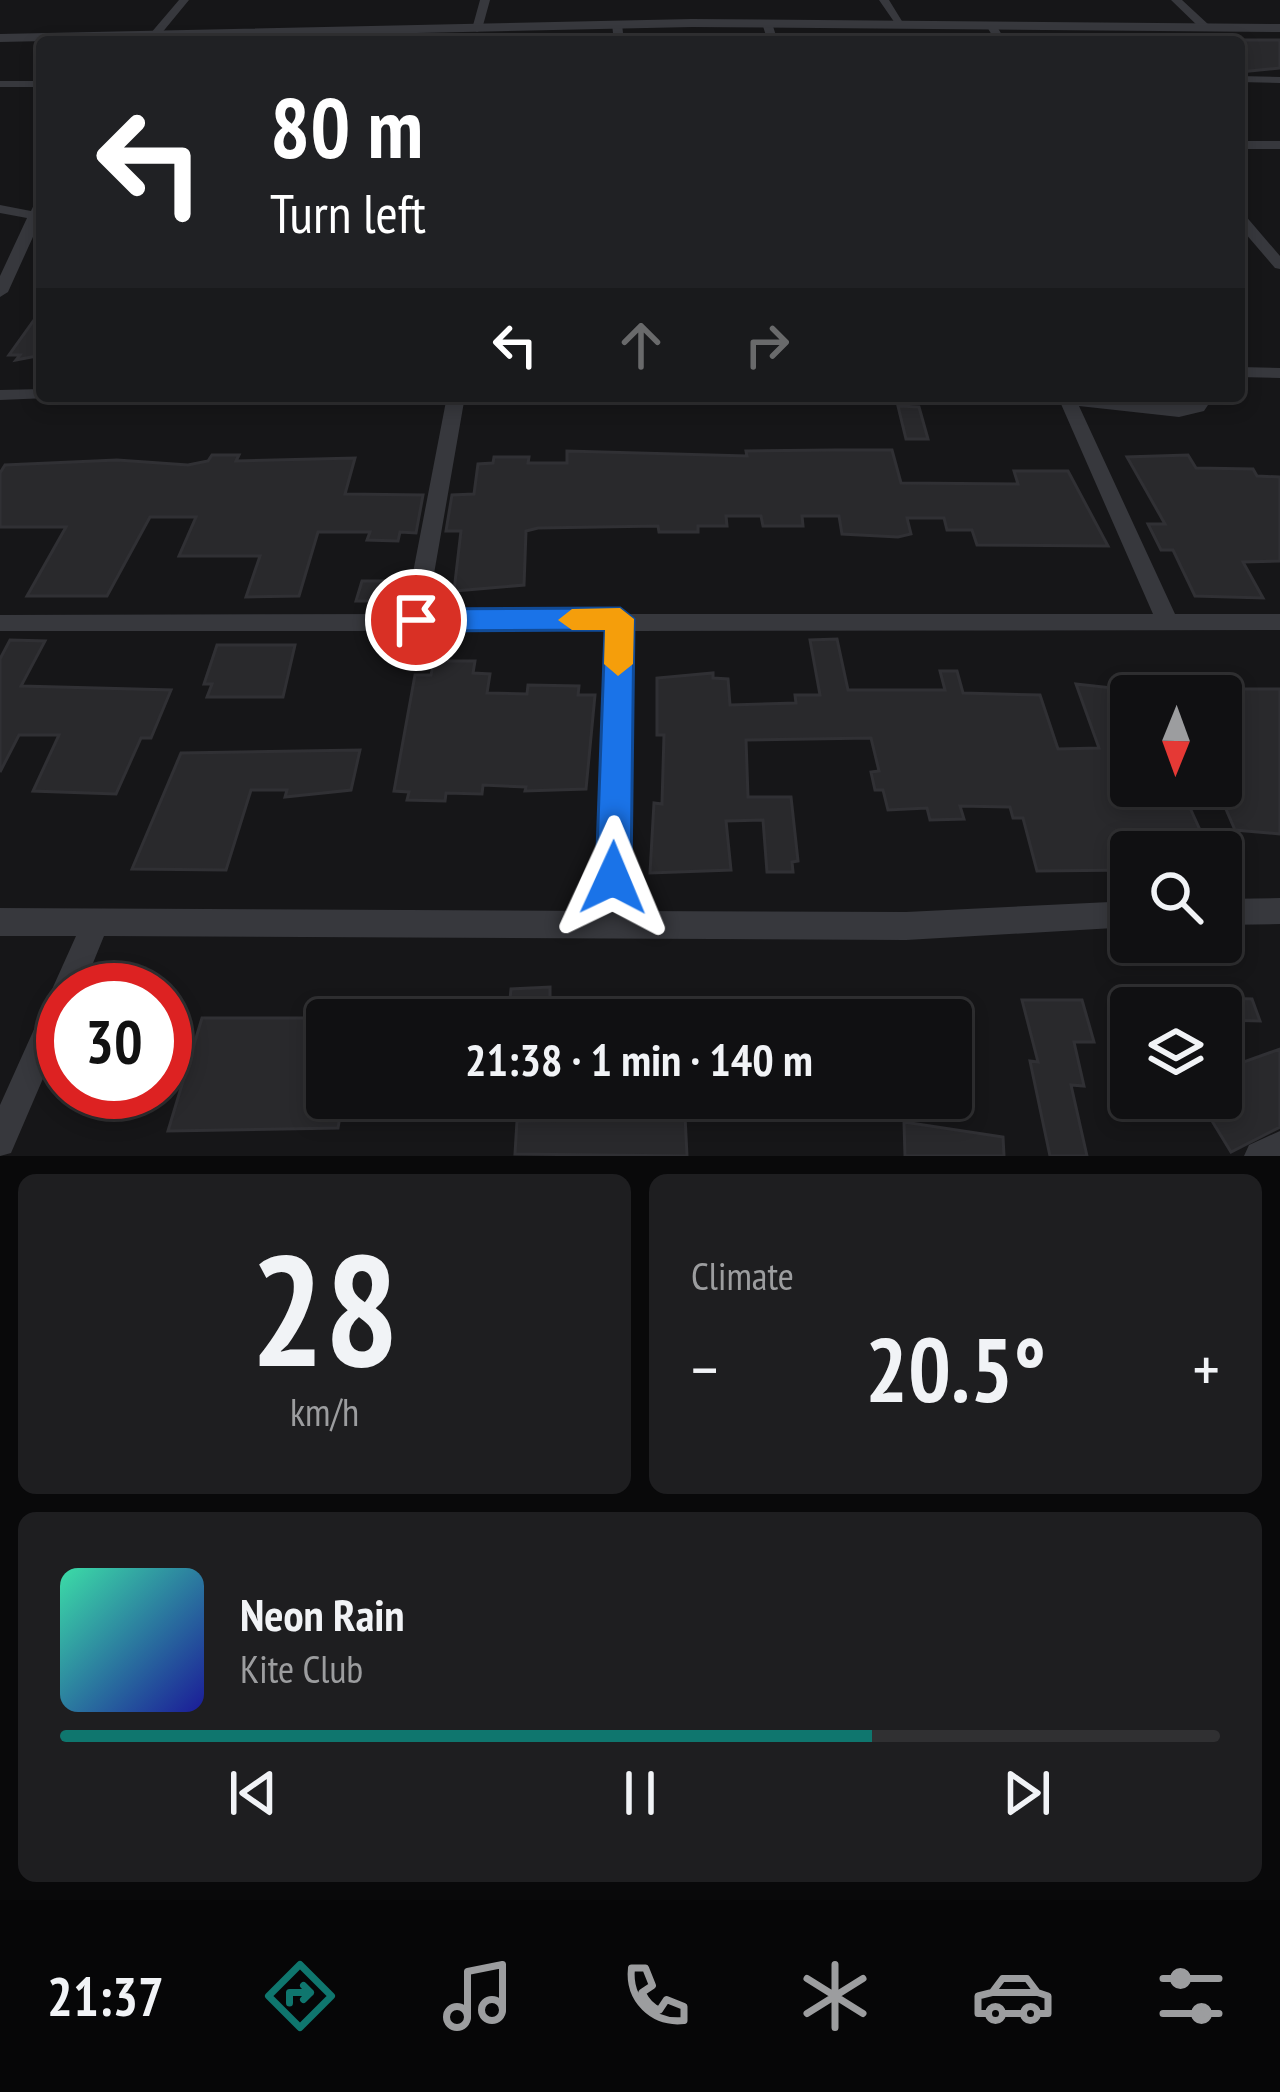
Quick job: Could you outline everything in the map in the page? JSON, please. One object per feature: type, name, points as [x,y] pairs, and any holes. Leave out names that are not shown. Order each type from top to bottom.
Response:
[{"type":"street","points":[[161,36],[184,0]]},
{"type":"street","points":[[476,29],[485,0]]},
{"type":"street","points":[[884,0],[901,24]]},
{"type":"street","points":[[1176,0],[1205,27]]},
{"type":"street","points":[[767,23],[771,36]]},
{"type":"street","points":[[230,36],[617,24],[1280,28]]},
{"type":"street","points":[[617,24],[618,36]]},
{"type":"street","points":[[991,25],[997,36]]},
{"type":"street","points":[[0,38],[36,38]]},
{"type":"street","points":[[1245,80],[1280,80]]},
{"type":"street","points":[[0,85],[36,84]]},
{"type":"street","points":[[1245,145],[1280,145]]},
{"type":"street","points":[[0,209],[36,208]]},
{"type":"street","points":[[0,292],[5,269],[36,213]]},
{"type":"street","points":[[1252,224],[1280,265]]},
{"type":"street","points":[[1245,372],[1280,373]]},
{"type":"street","points":[[1,394],[36,394]]},
{"type":"street","points":[[416,620],[455,402]]},
{"type":"street","points":[[1069,402],[1168,622]]},
{"type":"street","points":[[1102,402],[1180,411],[1201,402]]},
{"type":"street","points":[[612,921],[620,619]]},
{"type":"street","points":[[0,622],[1280,622]]},
{"type":"street","points":[[1242,911],[1280,910]]},
{"type":"street","points":[[0,922],[612,921],[906,926],[1110,915]]},
{"type":"street","points":[[79,963],[97,921]]},
{"type":"street","points":[[0,1142],[36,1060]]},
{"type":"street","points":[[1260,1156],[1280,1147]]},
{"type":"building","points":[[1245,40],[1280,40],[1280,68],[1245,71]]},
{"type":"building","points":[[36,317],[36,356],[16,360],[20,355],[9,355]]},
{"type":"building","points":[[898,406],[919,407],[928,439],[906,439]]},
{"type":"building","points":[[892,450],[901,483],[1018,484],[1014,471],[1068,471],[1108,546],[977,545],[972,530],[947,530],[944,518],[907,518],[911,534],[898,537],[842,534],[839,516],[802,516],[803,526],[763,526],[761,516],[726,516],[727,526],[698,526],[698,532],[659,532],[658,526],[538,528],[526,531],[524,585],[454,591],[461,531],[446,531],[452,495],[474,494],[478,464],[493,463],[494,457],[567,463],[567,451],[747,456],[746,451]]},
{"type":"building","points":[[212,455],[239,455],[236,461],[355,458],[345,494],[423,495],[416,533],[400,532],[398,541],[367,540],[370,532],[318,532],[299,596],[246,597],[260,556],[179,556],[196,517],[150,517],[107,596],[27,596],[66,527],[0,527],[0,473],[5,465],[117,460],[188,465],[208,461]]},
{"type":"building","points":[[1188,455],[1196,468],[1253,469],[1257,476],[1280,477],[1280,561],[1243,562],[1263,598],[1195,596],[1173,550],[1161,550],[1148,524],[1165,524],[1127,457]]},
{"type":"building","points":[[362,581],[396,581],[391,601],[356,601]]},
{"type":"building","points":[[837,639],[848,690],[945,690],[940,671],[957,671],[963,693],[1040,695],[1058,749],[1099,748],[1076,684],[1110,688],[1110,807],[1190,807],[1200,831],[1110,831],[1110,870],[1037,871],[1023,818],[1013,818],[1010,807],[960,806],[964,819],[930,820],[927,808],[888,810],[883,790],[875,790],[871,772],[879,771],[871,738],[746,740],[748,797],[791,797],[798,861],[792,862],[793,872],[767,872],[763,820],[726,821],[731,870],[650,873],[654,803],[662,804],[664,735],[657,735],[657,678],[713,673],[713,678],[728,679],[730,705],[796,703],[795,695],[820,695],[810,640]]},
{"type":"building","points":[[10,640],[45,641],[21,686],[171,690],[151,738],[141,738],[116,794],[33,791],[59,735],[19,735],[0,772],[0,659]]},
{"type":"building","points":[[217,645],[295,645],[283,697],[207,697],[212,684],[204,684]]},
{"type":"building","points":[[434,661],[475,661],[473,673],[490,674],[487,693],[527,694],[528,685],[579,686],[578,695],[595,695],[586,789],[525,791],[526,787],[483,785],[482,794],[446,793],[445,801],[407,800],[409,792],[394,791],[415,675],[431,675]]},
{"type":"building","points":[[1242,689],[1280,689],[1280,834],[1235,830],[1225,807],[1242,807]]},
{"type":"building","points":[[360,750],[351,790],[285,797],[287,790],[251,790],[226,870],[132,869],[181,753]]},
{"type":"building","points":[[550,987],[550,999],[510,999],[511,989]]},
{"type":"building","points":[[1242,999],[1252,999],[1260,1021],[1242,1021]]},
{"type":"building","points":[[1022,1000],[1082,1000],[1094,1042],[1074,1042],[1084,1086],[1071,1085],[1087,1156],[1050,1156],[1030,1061],[1038,1062]]},
{"type":"building","points":[[202,1018],[306,1018],[306,1119],[340,1119],[338,1128],[168,1131],[172,1119],[192,1119],[192,1051]]},
{"type":"building","points":[[1280,1049],[1280,1127],[1231,1152],[1211,1119],[1242,1119],[1242,1063]]},
{"type":"building","points":[[685,1119],[687,1156],[515,1154],[517,1121]]},
{"type":"building","points":[[904,1122],[1003,1137],[1004,1156],[905,1156]]},
{"type":"slow traffic","points":[[572,620],[620,619],[618,664]]},
{"type":"route","points":[[416,620],[620,619],[613,878]]}]
